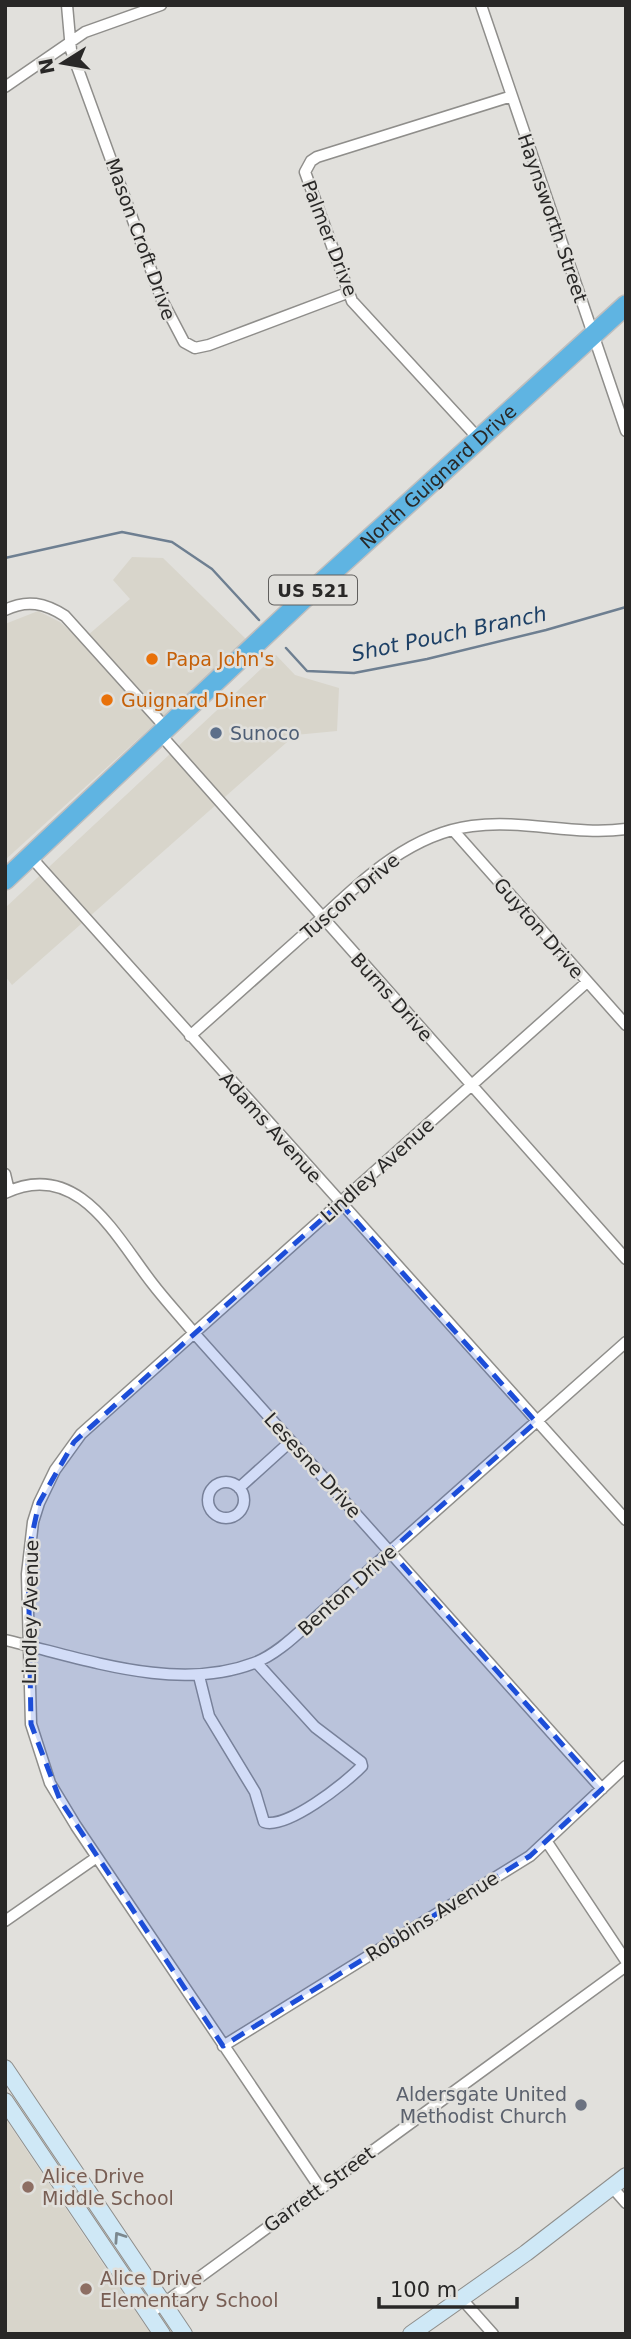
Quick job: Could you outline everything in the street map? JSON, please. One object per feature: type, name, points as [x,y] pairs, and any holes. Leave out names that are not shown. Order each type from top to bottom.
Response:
[{"type":"highway","name":"North Guignard Drive","points":[[5,880],[626,305]]},
{"type":"street","name":"Mason Croft Drive","points":[[67,5],[69,41],[162,300],[184,342],[195,348],[209,345],[347,292]]},
{"type":"street","points":[[5,87],[69,41],[96,26],[162,5]]},
{"type":"street","name":"Haynsworth Street","points":[[481,5],[626,431]]},
{"type":"street","name":"Palmer Drive","points":[[479,439],[347,292],[305,172],[311,161],[512,96]]},
{"type":"street","name":"Burns Drive","points":[[5,610],[15,605],[44,605],[65,616],[322,918],[626,1259]]},
{"type":"street","name":"Tuscon Drive","points":[[190,1036],[322,918],[401,852],[453,830],[498,824],[586,831],[626,830]]},
{"type":"street","name":"Guyton Drive","points":[[453,830],[626,1025]]},
{"type":"street","name":"Adams Avenue","points":[[30,856],[626,1520]]},
{"type":"street","name":"Lindley Avenue","points":[[320,2188],[97,1857],[60,1800],[40,1757],[31,1724],[28,1645],[28,1553],[39,1503],[55,1470],[81,1434],[587,982]]},
{"type":"street","points":[[5,1174],[7,1192]]},
{"type":"street","name":"Lesesne Drive","points":[[7,1192],[45,1186],[64,1189],[87,1201],[106,1220],[152,1283],[194,1333],[602,1789]]},
{"type":"street","name":"Benton Drive","points":[[5,1640],[163,1675],[199,1676],[225,1672],[257,1662],[287,1643],[626,1342]]},
{"type":"street","points":[[239,1488],[291,1441]]},
{"type":"street","points":[[199,1676],[209,1716],[255,1792],[261,1818],[270,1824],[275,1823],[288,1819],[349,1780],[362,1766],[361,1762],[315,1727],[257,1662]]},
{"type":"street","name":"Robbins Avenue","points":[[223,2046],[547,1842],[626,1766]]},
{"type":"street","points":[[547,1842],[626,1963]]},
{"type":"street","points":[[5,1921],[97,1857]]},
{"type":"street","name":"Garrett Street","points":[[149,2314],[626,1963]]},
{"type":"street","points":[[5,2068],[184,2334]]},
{"type":"street","points":[[5,2101],[162,2334]]},
{"type":"street","points":[[411,2334],[526,2253],[626,2176]]},
{"type":"street","points":[[612,2187],[626,2203]]},
{"type":"street","points":[[460,2297],[493,2334]]},
{"type":"highlighted area","points":[[340,1203],[536,1422],[390,1551],[602,1789],[530,1856],[223,2046],[60,1800],[31,1724],[28,1553],[39,1503],[74,1442]]},
{"type":"shaded area","points":[[132,557],[163,558],[247,640],[5,860],[5,624],[38,611],[60,622],[81,641],[130,599],[113,580]]},
{"type":"shaded area","points":[[276,655],[295,675],[339,688],[337,731],[295,735],[12,985],[5,976],[5,908]]},
{"type":"shaded area","name":"Alice Drive Middle School","points":[[5,2118],[97,2255],[151,2334],[5,2334]]},
{"type":"waterway","name":"Shot Pouch Branch","points":[[5,558],[122,532],[172,542],[212,569],[259,620]]},
{"type":"waterway","name":"Shot Pouch Branch","points":[[286,648],[307,671],[354,673],[427,659],[626,607]]},
{"type":"place","name":"Papa John's","points":[[152,659]]},
{"type":"place","name":"Guignard Diner","points":[[107,700]]},
{"type":"place","name":"Sunoco","points":[[216,733]]},
{"type":"place","name":"Aldersgate United Methodist Church","points":[[581,2105]]},
{"type":"place","name":"Alice Drive Middle School","points":[[28,2187]]},
{"type":"place","name":"Alice Drive Elementary School","points":[[86,2289]]}]
